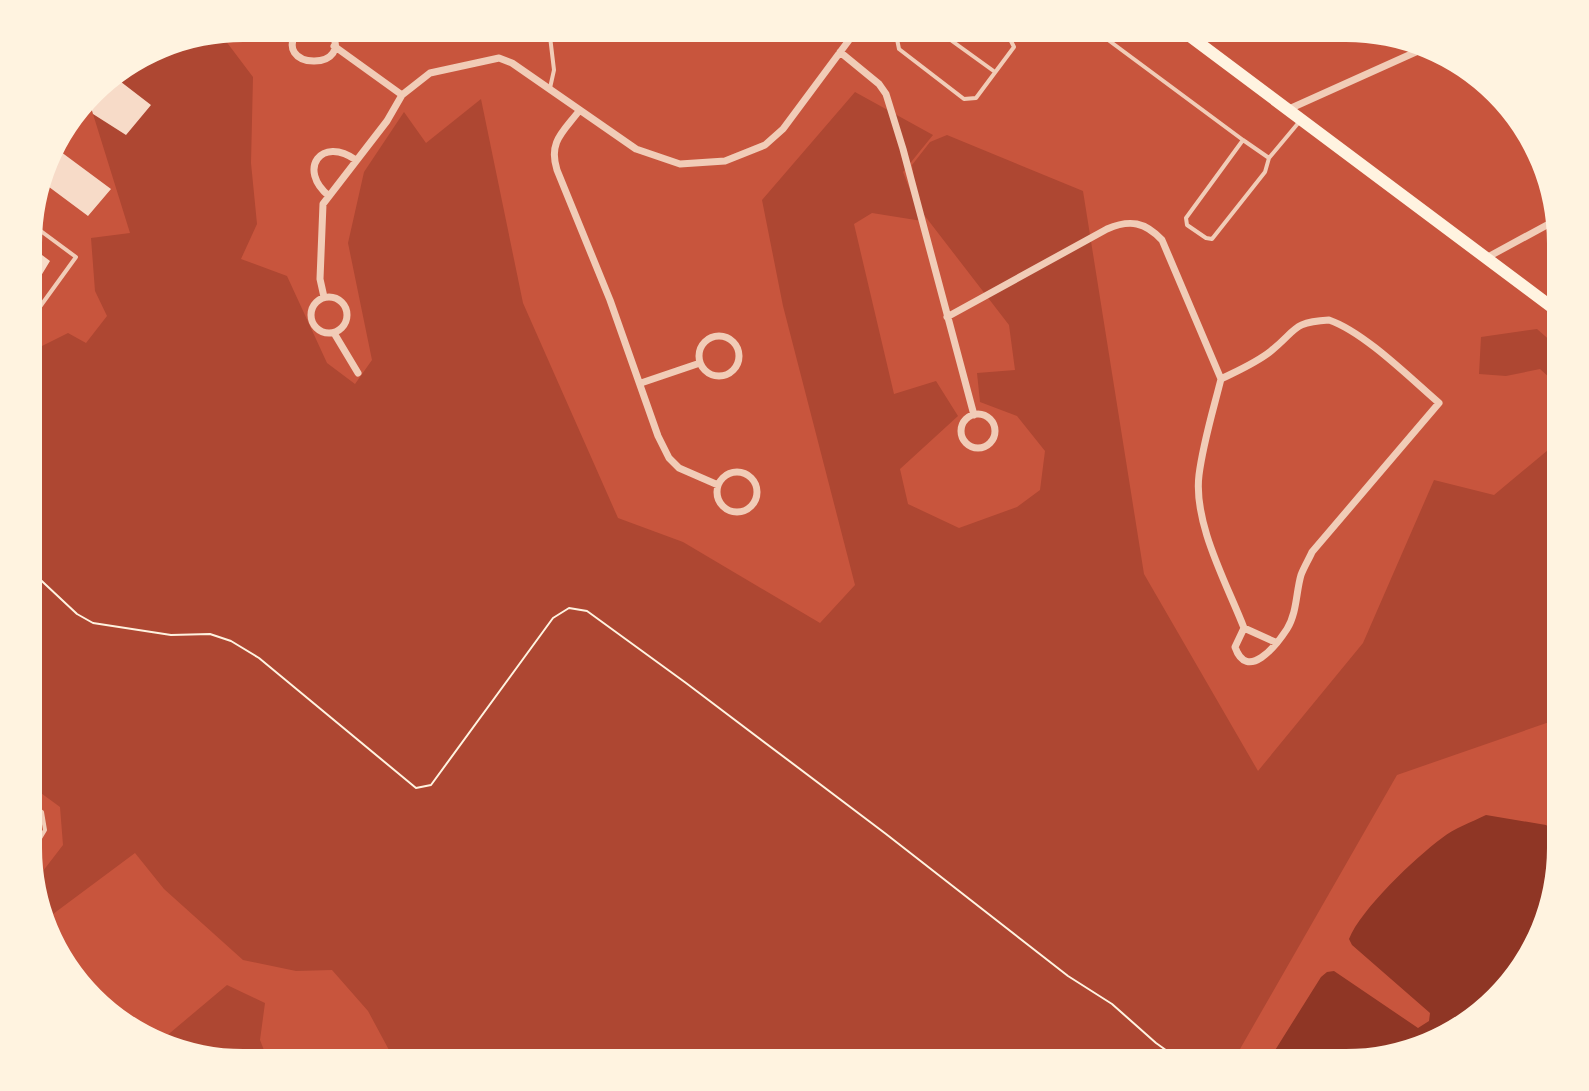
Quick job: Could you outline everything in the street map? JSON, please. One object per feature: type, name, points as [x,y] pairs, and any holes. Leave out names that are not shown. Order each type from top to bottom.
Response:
[{"type":"main road","points":[[1198,42],[1547,304]]},
{"type":"street","points":[[293,42],[298,55],[309,62],[322,62],[332,53],[333,42]]},
{"type":"street","points":[[324,297],[320,279],[323,204],[387,121],[402,95],[430,73],[499,58],[512,63],[579,111],[651,156],[680,164],[725,161],[765,145],[783,129],[848,42]]},
{"type":"street","points":[[334,46],[402,95]]},
{"type":"street","points":[[840,52],[879,84],[886,94],[974,415]]},
{"type":"street","points":[[1289,109],[1412,54]]},
{"type":"street","points":[[579,111],[556,141],[552,153],[641,383],[658,436],[669,458],[679,468],[718,485]]},
{"type":"street","points":[[329,196],[316,181],[313,172],[317,159],[326,151],[333,151],[356,160]]},
{"type":"street","points":[[947,317],[1124,221],[1150,227],[1162,240],[1174,262],[1190,312],[1221,379],[1199,477],[1200,506],[1208,536],[1244,628],[1275,642]]},
{"type":"street","points":[[1486,258],[1546,225]]},
{"type":"street","points":[[324,297],[338,299],[346,309],[344,326],[334,333],[322,332],[311,319],[312,307],[324,297]]},
{"type":"street","points":[[1221,379],[1271,352],[1297,326],[1310,321],[1329,320],[1343,324],[1439,403],[1312,552],[1302,574],[1287,628],[1263,658],[1252,663],[1238,656],[1235,647],[1244,628]]},
{"type":"street","points":[[334,333],[358,373]]},
{"type":"street","points":[[727,338],[737,347],[739,360],[736,367],[725,375],[712,375],[700,363],[701,348],[709,339],[727,338]]},
{"type":"street","points":[[641,383],[700,363]]},
{"type":"street","points":[[974,415],[987,417],[994,425],[993,441],[984,448],[968,445],[962,435],[963,424],[974,415]]},
{"type":"street","points":[[742,473],[753,481],[755,499],[747,509],[728,510],[719,501],[718,485],[730,474],[742,473]]},
{"type":"lane","points":[[549,90],[554,70],[551,42]]},
{"type":"lane","points":[[898,42],[899,49],[964,99],[976,98],[1014,47],[1012,42]]},
{"type":"lane","points":[[953,42],[995,72]]},
{"type":"lane","points":[[1111,42],[1269,158]]},
{"type":"lane","points":[[1243,140],[1186,218],[1187,225],[1206,238],[1212,239],[1248,194],[1265,172],[1269,158],[1301,119]]},
{"type":"lane","points":[[42,304],[76,257],[43,232]]},
{"type":"lane","points":[[42,812],[45,830],[42,835]]},
{"type":"path","points":[[42,581],[77,614],[93,623],[171,635],[210,634],[231,641],[259,658],[416,788],[431,785],[553,618],[569,608],[587,611],[886,834],[1068,976],[1112,1004],[1164,1049]]},
{"type":"shaded area","points":[[227,43],[253,77],[251,163],[257,224],[241,259],[287,276],[327,363],[355,384],[372,360],[348,243],[364,172],[404,112],[426,143],[481,99],[523,303],[618,518],[683,542],[820,623],[855,585],[783,306],[762,200],[855,92],[933,135],[903,172],[922,221],[872,213],[854,224],[894,394],[936,381],[958,416],[900,469],[908,504],[959,528],[1017,507],[1040,490],[1045,451],[1017,416],[980,402],[977,373],[1015,370],[1009,325],[918,207],[912,165],[930,142],[947,135],[1083,191],[1144,574],[1258,771],[1363,643],[1434,480],[1494,495],[1547,451],[1547,723],[1397,775],[1240,1049],[388,1049],[368,1011],[332,970],[296,971],[243,960],[164,889],[135,853],[53,914],[49,900],[43,870],[63,845],[60,807],[42,794],[42,346],[68,333],[86,343],[107,316],[95,291],[91,238],[130,233],[92,111],[111,92],[154,63],[191,49]]},
{"type":"shaded area","points":[[1537,329],[1547,338],[1547,375],[1540,369],[1506,376],[1479,374],[1481,337]]},
{"type":"shaded area","points":[[1486,815],[1547,826],[1547,861],[1536,912],[1526,937],[1505,970],[1468,1007],[1423,1034],[1372,1047],[1276,1049],[1327,972],[1334,971],[1418,1028],[1429,1021],[1430,1013],[1352,945],[1349,939],[1365,913],[1390,885],[1418,858],[1458,828]]},
{"type":"shaded area","points":[[227,985],[265,1003],[260,1040],[264,1049],[230,1049],[168,1035]]},
{"type":"building","points":[[123,83],[151,105],[126,135],[92,111]]},
{"type":"building","points":[[63,154],[111,189],[88,216],[50,188]]},
{"type":"building","points":[[42,255],[50,261],[42,274]]}]
